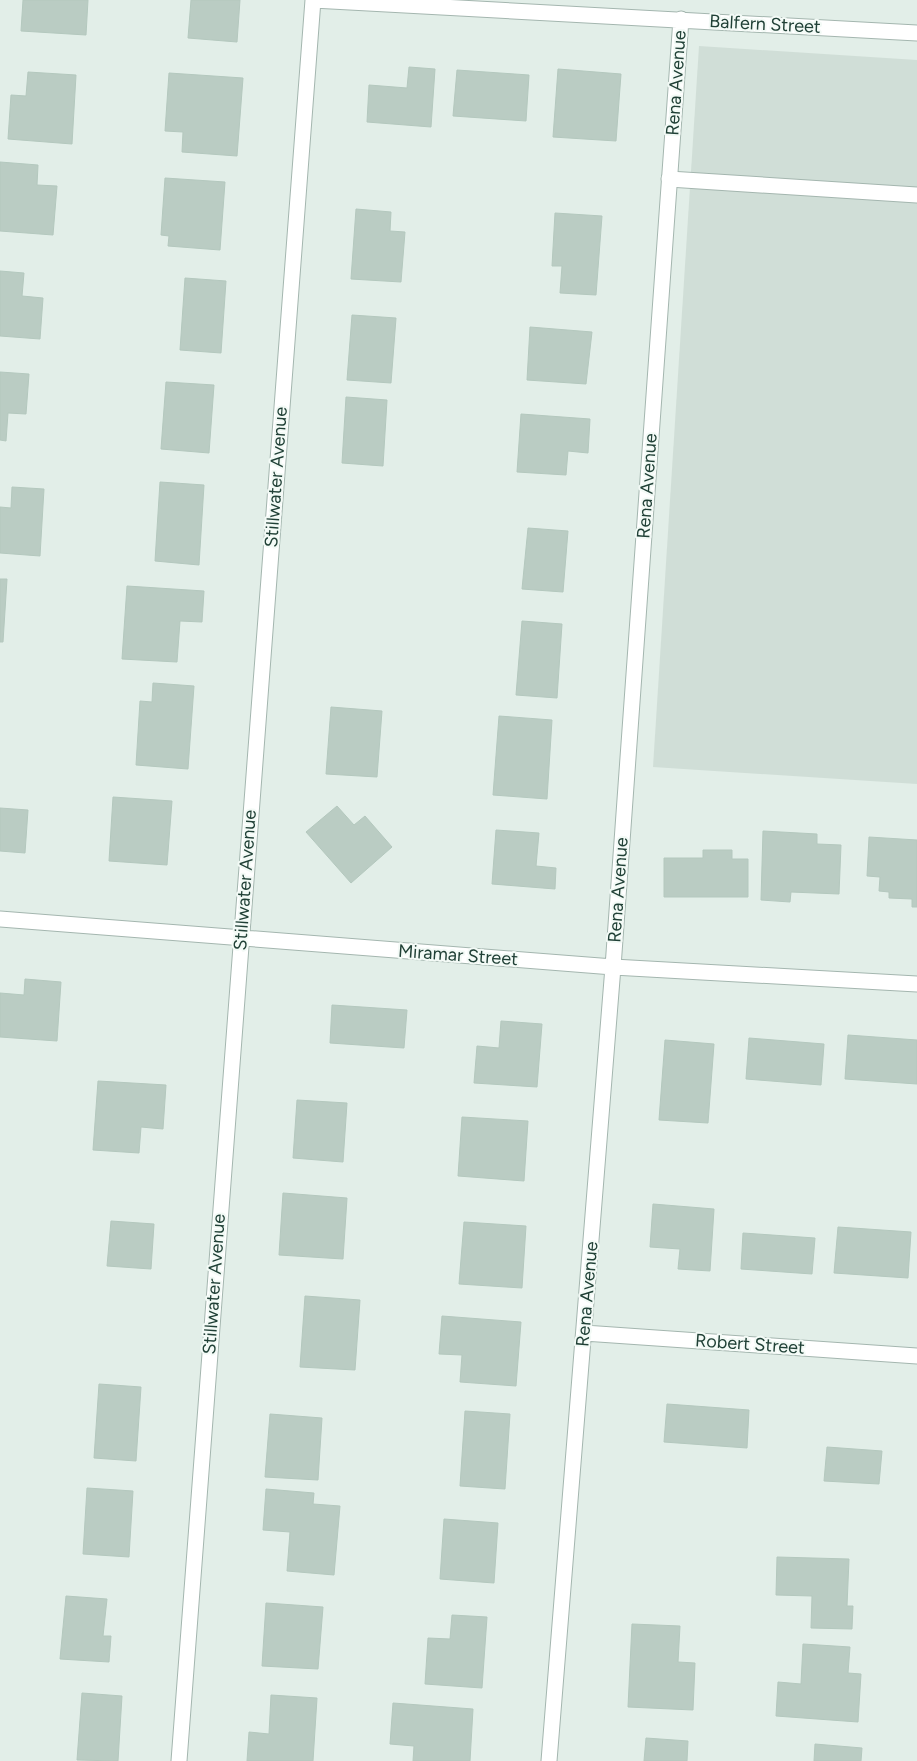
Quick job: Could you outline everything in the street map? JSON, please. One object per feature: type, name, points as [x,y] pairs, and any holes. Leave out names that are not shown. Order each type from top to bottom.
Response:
[{"type":"street","name":"Balfern Street","points":[[313,0],[917,33]]},
{"type":"street","name":"Stillwater Avenue","points":[[179,1761],[240,939],[313,0]]},
{"type":"street","name":"Rena Avenue","points":[[549,1761],[613,967],[681,19]]},
{"type":"street","points":[[670,179],[917,195]]},
{"type":"street","name":"Miramar Street","points":[[0,919],[613,967],[917,984]]},
{"type":"street","name":"Robert Street","points":[[584,1333],[917,1356]]},
{"type":"shaded area","points":[[699,46],[917,60],[917,784],[653,767]]},
{"type":"building","points":[[23,0],[88,0],[86,35],[21,31]]},
{"type":"building","points":[[191,0],[240,0],[237,42],[188,38]]},
{"type":"building","points":[[409,67],[435,69],[431,127],[367,122],[369,85],[407,88]]},
{"type":"building","points":[[558,69],[621,74],[616,141],[553,137]]},
{"type":"building","points":[[457,70],[529,75],[526,121],[453,116]]},
{"type":"building","points":[[28,72],[76,75],[72,144],[8,139],[11,95],[26,96]]},
{"type":"building","points":[[169,73],[243,78],[237,156],[182,152],[183,132],[165,131]]},
{"type":"building","points":[[0,162],[38,165],[37,185],[57,186],[53,235],[0,231]]},
{"type":"building","points":[[165,178],[225,182],[220,250],[168,246],[169,236],[161,235]]},
{"type":"building","points":[[356,209],[391,212],[390,231],[405,232],[401,282],[351,279]]},
{"type":"building","points":[[555,213],[602,216],[596,295],[560,293],[562,266],[552,266]]},
{"type":"building","points":[[0,271],[24,273],[22,296],[43,298],[40,339],[0,336]]},
{"type":"building","points":[[185,278],[226,281],[221,353],[180,350]]},
{"type":"building","points":[[352,315],[396,318],[391,383],[347,380]]},
{"type":"building","points":[[530,327],[592,332],[586,384],[527,380]]},
{"type":"building","points":[[0,372],[29,374],[26,414],[8,413],[6,441],[0,440]]},
{"type":"building","points":[[166,382],[214,385],[209,453],[161,449]]},
{"type":"building","points":[[346,397],[387,400],[383,466],[342,463]]},
{"type":"building","points":[[521,414],[590,419],[588,453],[568,451],[566,475],[517,472]]},
{"type":"building","points":[[160,482],[204,485],[199,565],[155,561]]},
{"type":"building","points":[[12,487],[44,489],[40,556],[0,553],[0,507],[11,508]]},
{"type":"building","points":[[528,528],[568,531],[563,592],[522,589]]},
{"type":"building","points":[[0,579],[7,579],[3,642],[0,642]]},
{"type":"building","points":[[127,586],[204,591],[202,622],[180,621],[177,662],[122,659]]},
{"type":"building","points":[[522,621],[562,624],[557,698],[516,695]]},
{"type":"building","points":[[153,683],[194,686],[188,769],[136,765],[140,701],[152,702]]},
{"type":"building","points":[[331,707],[382,711],[377,777],[326,774]]},
{"type":"building","points":[[499,716],[552,720],[547,799],[493,795]]},
{"type":"building","points":[[113,797],[172,801],[167,865],[109,861]]},
{"type":"building","points":[[337,806],[354,825],[365,816],[392,847],[351,883],[306,832]]},
{"type":"building","points":[[0,808],[28,810],[25,853],[0,851]]},
{"type":"building","points":[[496,830],[539,833],[536,866],[556,868],[555,889],[492,884]]},
{"type":"building","points":[[763,831],[817,834],[817,844],[841,845],[839,894],[791,892],[790,902],[761,900]]},
{"type":"building","points":[[869,837],[917,840],[917,907],[912,907],[912,899],[889,898],[889,892],[879,891],[880,877],[867,876]]},
{"type":"building","points":[[703,850],[732,850],[732,859],[748,859],[748,897],[664,897],[664,858],[703,858]]},
{"type":"building","points":[[25,979],[61,982],[57,1041],[0,1037],[0,993],[24,995]]},
{"type":"building","points":[[332,1005],[407,1010],[404,1048],[330,1043]]},
{"type":"building","points":[[501,1021],[542,1024],[537,1087],[474,1083],[477,1046],[499,1048]]},
{"type":"building","points":[[848,1035],[917,1040],[917,1084],[845,1079]]},
{"type":"building","points":[[749,1038],[824,1044],[821,1085],[746,1079]]},
{"type":"building","points":[[665,1040],[714,1044],[708,1123],[659,1120]]},
{"type":"building","points":[[98,1081],[166,1085],[163,1129],[141,1127],[139,1153],[93,1150]]},
{"type":"building","points":[[297,1100],[347,1103],[343,1162],[293,1158]]},
{"type":"building","points":[[462,1117],[528,1121],[524,1181],[458,1176]]},
{"type":"building","points":[[283,1193],[347,1198],[343,1259],[279,1255]]},
{"type":"building","points":[[653,1204],[714,1209],[710,1271],[678,1269],[680,1249],[650,1247]]},
{"type":"building","points":[[111,1221],[154,1224],[151,1269],[107,1266]]},
{"type":"building","points":[[464,1222],[526,1226],[522,1288],[459,1284]]},
{"type":"building","points":[[838,1227],[911,1232],[908,1278],[834,1273]]},
{"type":"building","points":[[743,1233],[815,1238],[812,1274],[741,1269]]},
{"type":"building","points":[[305,1296],[360,1300],[355,1370],[300,1367]]},
{"type":"building","points":[[442,1316],[521,1322],[516,1386],[460,1382],[462,1355],[439,1354]]},
{"type":"building","points":[[99,1384],[141,1387],[136,1461],[94,1458]]},
{"type":"building","points":[[667,1404],[749,1410],[747,1448],[664,1442]]},
{"type":"building","points":[[465,1411],[510,1414],[505,1489],[460,1486]]},
{"type":"building","points":[[270,1414],[322,1418],[318,1480],[265,1477]]},
{"type":"building","points":[[827,1447],[882,1451],[879,1484],[824,1481]]},
{"type":"building","points":[[87,1488],[133,1491],[129,1557],[83,1554]]},
{"type":"building","points":[[266,1489],[314,1493],[313,1504],[340,1506],[334,1575],[287,1571],[290,1532],[263,1530]]},
{"type":"building","points":[[444,1519],[498,1523],[494,1583],[440,1579]]},
{"type":"building","points":[[777,1557],[849,1559],[847,1606],[853,1606],[852,1629],[811,1628],[812,1596],[776,1595]]},
{"type":"building","points":[[66,1596],[107,1599],[103,1636],[111,1636],[109,1662],[60,1659]]},
{"type":"building","points":[[266,1603],[323,1607],[318,1669],[262,1666]]},
{"type":"building","points":[[452,1615],[487,1617],[482,1688],[425,1684],[428,1638],[450,1639]]},
{"type":"building","points":[[632,1624],[680,1626],[678,1662],[695,1663],[693,1710],[628,1707]]},
{"type":"building","points":[[803,1644],[850,1647],[848,1673],[861,1674],[858,1722],[776,1716],[778,1682],[801,1684]]},
{"type":"building","points":[[82,1693],[122,1696],[118,1761],[77,1760]]},
{"type":"building","points":[[271,1695],[317,1698],[313,1761],[247,1761],[249,1732],[269,1734]]},
{"type":"building","points":[[393,1703],[473,1709],[470,1761],[413,1761],[414,1746],[390,1744]]},
{"type":"building","points":[[646,1738],[688,1741],[687,1761],[644,1761]]},
{"type":"building","points":[[815,1744],[862,1748],[861,1761],[814,1761]]}]
